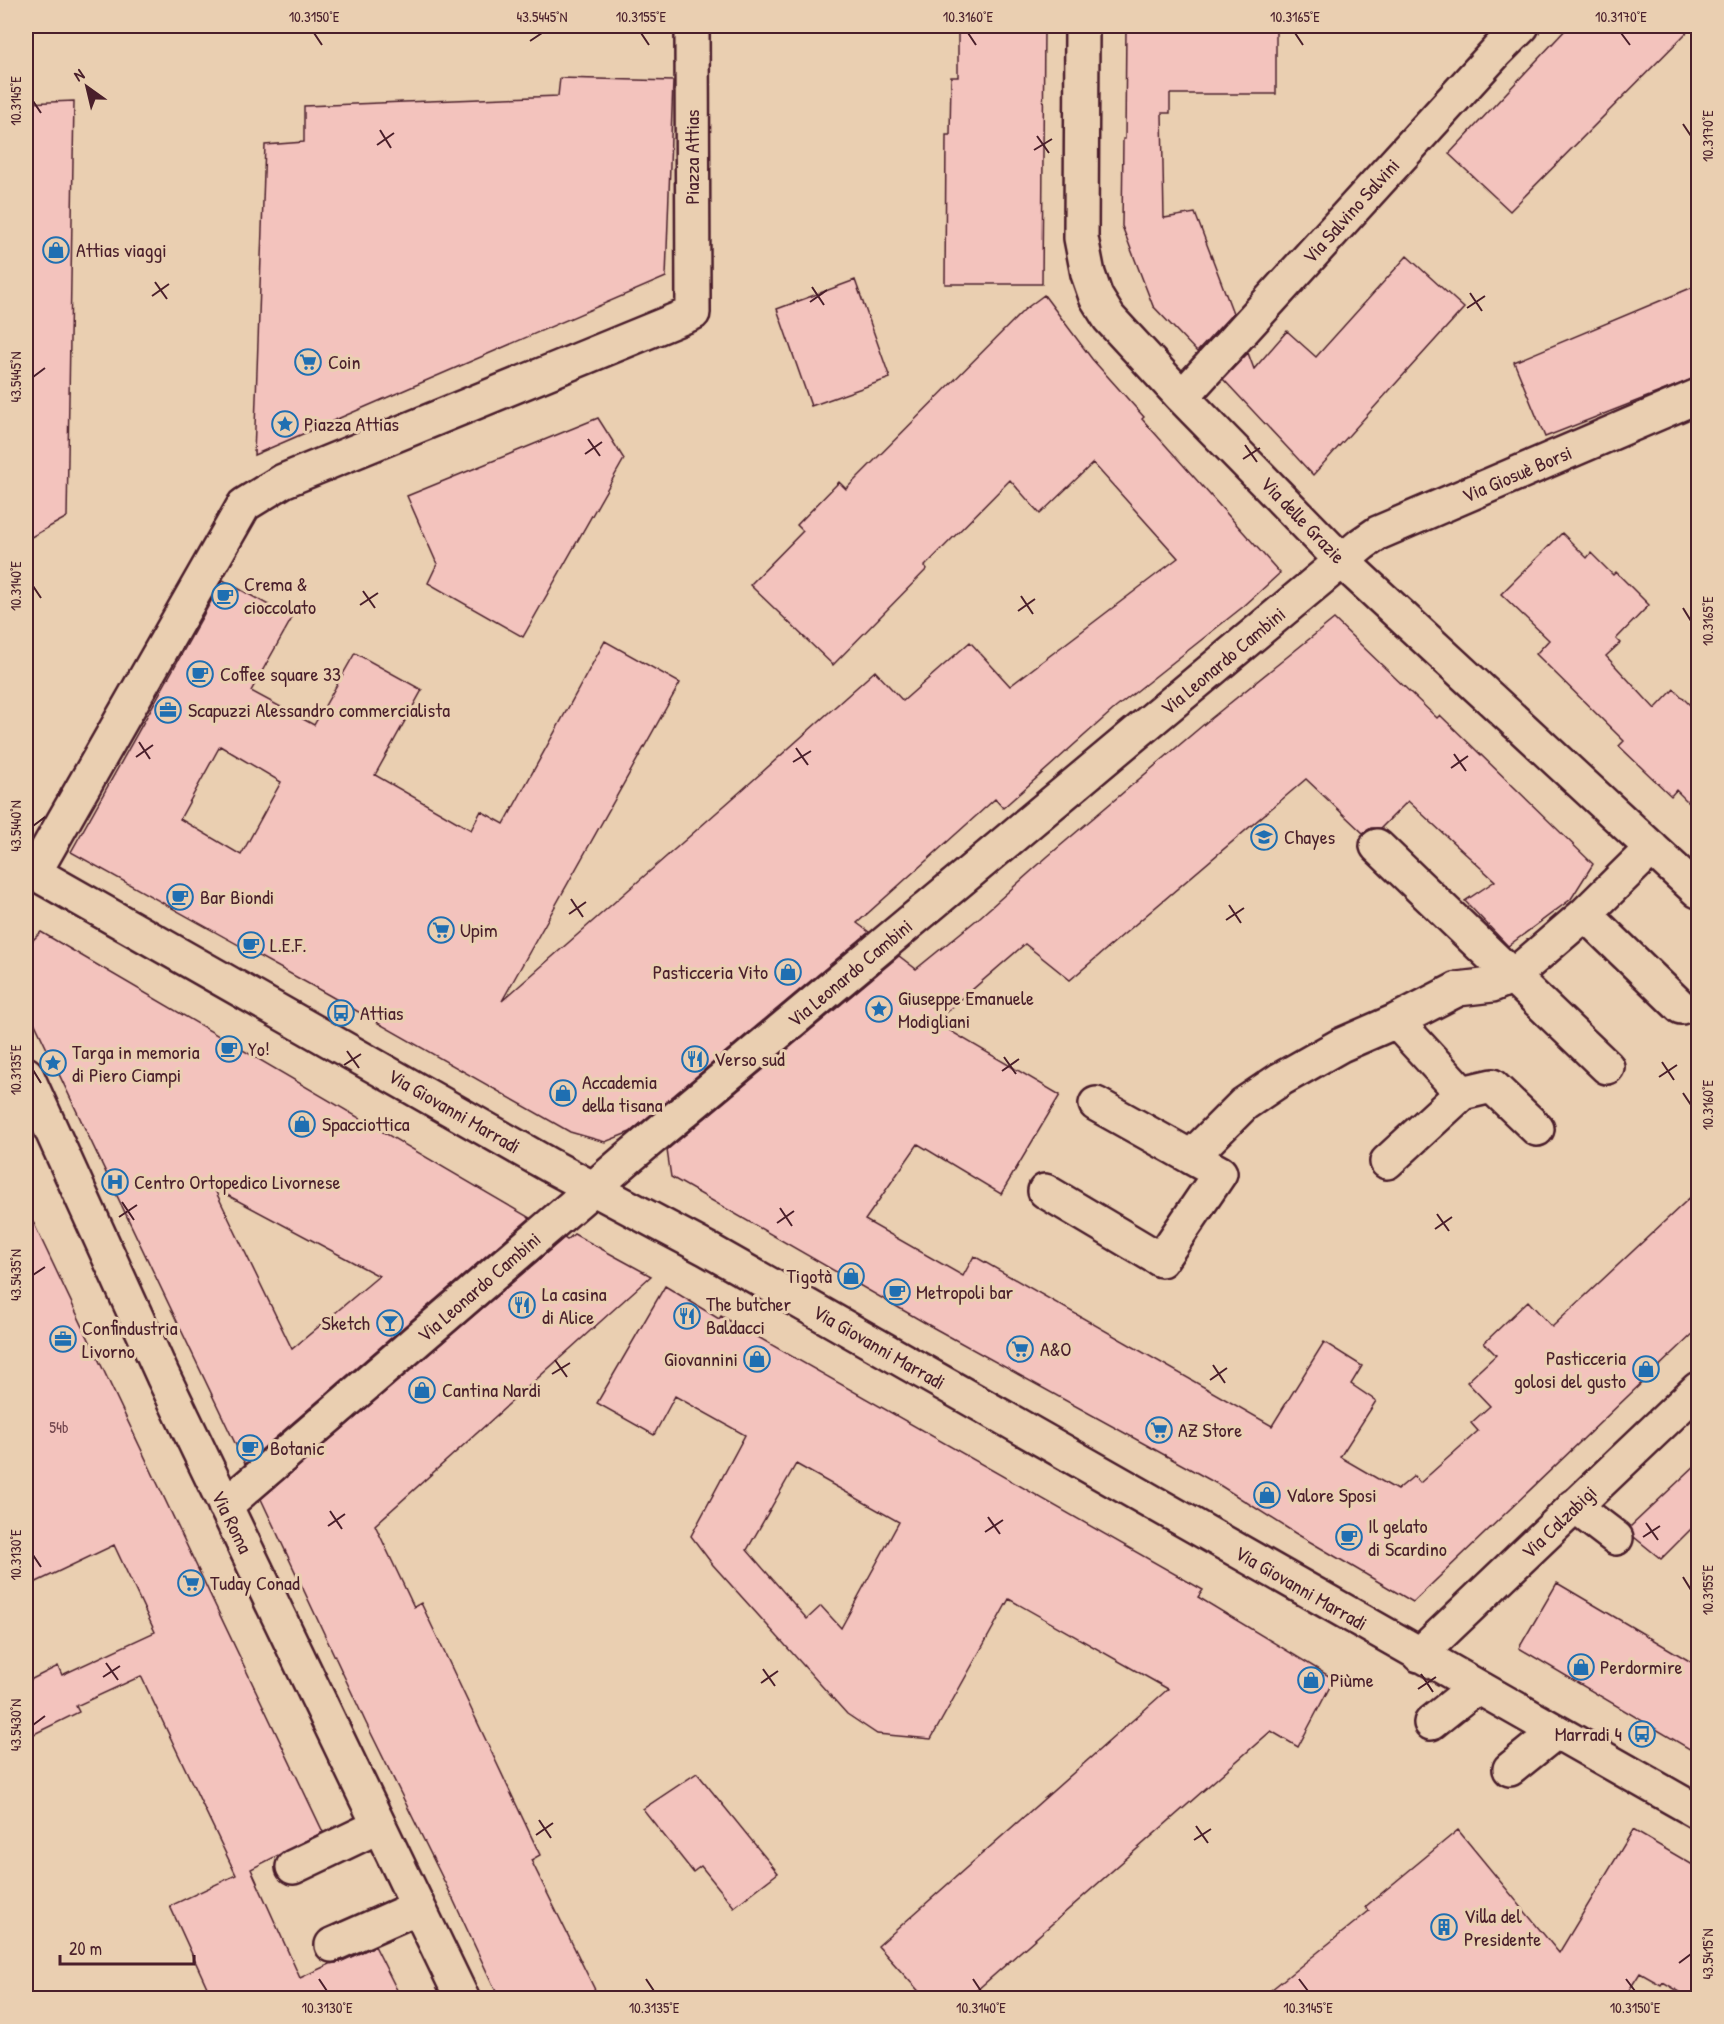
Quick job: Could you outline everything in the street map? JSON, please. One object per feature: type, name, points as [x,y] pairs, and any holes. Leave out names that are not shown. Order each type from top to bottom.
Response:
[{"type":"street","name":"Piazza Attias","points":[[30,871],[244,505],[283,481],[693,313],[692,26]]},
{"type":"street","name":"Via delle Grazie","points":[[1082,26],[1081,238],[1088,274],[1096,297],[1109,318],[1182,397],[1343,562],[1698,891]]},
{"type":"street","name":"Via Salvino Salvini","points":[[1182,397],[1522,26]]},
{"type":"street","name":"Via Giosuè Borsi","points":[[1343,562],[1378,533],[1698,396]]},
{"type":"street","name":"Via Leonardo Cambini","points":[[225,1506],[591,1189],[1343,562]]},
{"type":"street","points":[[1377,846],[1607,1067]]},
{"type":"street","points":[[1191,1157],[1244,1104],[1281,1079],[1341,1045],[1396,1021],[1458,989],[1492,985],[1513,976],[1585,914],[1652,848]]},
{"type":"street","name":"Via Giovanni Marradi","points":[[30,871],[591,1189],[707,1249],[1698,1812]]},
{"type":"street","points":[[1585,914],[1681,1007]]},
{"type":"street","points":[[1396,1021],[1462,1093]]},
{"type":"street","name":"Via Roma","points":[[26,1074],[163,1376],[462,1998]]},
{"type":"street","points":[[1387,1162],[1462,1093],[1492,1086],[1537,1129]]},
{"type":"street","points":[[1045,1191],[1161,1260],[1220,1173],[1096,1104]]},
{"type":"street","name":"Via Calzabigi","points":[[1419,1655],[1698,1389]]},
{"type":"street","points":[[1574,1506],[1616,1538]]},
{"type":"street","points":[[1431,1723],[1476,1687]]},
{"type":"street","points":[[1510,1769],[1556,1732]]},
{"type":"street","points":[[293,1866],[379,1826]]},
{"type":"street","points":[[332,1946],[418,1907]]},
{"type":"building","points":[[958,26],[1044,26],[1042,284],[945,284],[946,135],[950,135],[951,77],[958,77]]},
{"type":"building","points":[[1126,26],[1221,26],[1221,30],[1276,30],[1276,94],[1170,94],[1170,113],[1162,113],[1164,218],[1195,213],[1233,313],[1197,352],[1153,306],[1122,226]]},
{"type":"building","points":[[1569,26],[1693,26],[1510,211],[1449,154]]},
{"type":"building","points":[[560,78],[673,81],[666,277],[254,455],[265,145],[304,142],[304,106],[558,96]]},
{"type":"building","points":[[74,101],[67,517],[26,540],[26,103]]},
{"type":"building","points":[[1407,256],[1464,308],[1313,475],[1223,379],[1248,353],[1254,369],[1287,331],[1316,357]]},
{"type":"building","points":[[855,280],[890,378],[811,406],[777,309]]},
{"type":"building","points":[[1698,285],[1698,377],[1545,437],[1514,362]]},
{"type":"building","points":[[1044,295],[1092,359],[1144,417],[1142,419],[1280,573],[1244,606],[1113,710],[1003,808],[995,799],[857,923],[869,932],[630,1132],[605,1142],[570,1132],[71,852],[223,580],[292,618],[251,691],[314,725],[355,653],[422,690],[375,775],[471,830],[481,811],[504,824],[605,641],[680,683],[502,1001],[875,671],[903,701],[970,642],[1010,686],[1178,558],[1093,463],[1040,514],[1010,480],[925,566],[927,569],[833,665],[750,585],[803,531],[797,525],[839,482],[846,489],[1024,310]],"holes":[[[220,746],[281,782],[241,855],[180,819]]]},
{"type":"building","points":[[598,418],[624,459],[523,637],[428,583],[437,564],[407,496]]},
{"type":"building","points":[[1562,533],[1587,558],[1591,553],[1613,575],[1616,572],[1649,605],[1616,639],[1620,643],[1606,656],[1655,709],[1674,689],[1698,713],[1698,812],[1676,790],[1671,796],[1619,746],[1624,741],[1536,654],[1549,640],[1501,594]]},
{"type":"building","points":[[1334,619],[1437,718],[1440,715],[1593,864],[1571,899],[1508,946],[1465,901],[1495,881],[1408,801],[1381,828],[1371,828],[1363,833],[1306,779],[1070,980],[1025,944],[935,1022],[1060,1095],[1001,1194],[918,1144],[865,1220],[963,1276],[974,1256],[1272,1426],[1324,1342],[1362,1366],[1351,1384],[1376,1401],[1340,1457],[1397,1490],[1414,1476],[1420,1483],[1478,1431],[1471,1423],[1490,1406],[1467,1382],[1496,1355],[1484,1343],[1528,1301],[1552,1327],[1698,1190],[1698,1329],[1413,1602],[1295,1533],[1221,1486],[934,1328],[671,1177],[667,1150],[899,956],[916,969],[980,917],[1209,720]]},
{"type":"building","points":[[41,932],[530,1218],[245,1464],[26,1005],[26,947]],"holes":[[[214,1188],[379,1276],[292,1349]]]},
{"type":"building","points":[[26,1207],[323,1832],[251,1869],[300,1978],[375,1946],[401,1998],[212,1998],[170,1906],[236,1875],[141,1676],[76,1706],[79,1712],[26,1738],[26,1682],[58,1666],[62,1675],[155,1632],[114,1545],[26,1587]]},
{"type":"building","points":[[574,1234],[651,1276],[375,1525],[414,1607],[421,1603],[458,1681],[540,1855],[531,1860],[599,1998],[499,1998],[261,1499],[564,1238],[567,1240]]},
{"type":"building","points":[[665,1286],[719,1319],[721,1316],[1203,1590],[1198,1597],[1334,1679],[1298,1747],[1271,1731],[968,1998],[925,1998],[878,1946],[1168,1689],[1009,1599],[931,1739],[877,1734],[847,1714],[713,1565],[691,1536],[745,1435],[675,1396],[654,1435],[597,1403]],"holes":[[[796,1464],[899,1522],[841,1628],[821,1606],[807,1619],[747,1550]]]},
{"type":"building","points":[[1698,1463],[1698,1522],[1661,1559],[1634,1537],[1630,1527]]},
{"type":"building","points":[[1557,1583],[1698,1666],[1698,1754],[1519,1648]]},
{"type":"building","points":[[697,1773],[778,1873],[734,1907],[701,1866],[693,1872],[643,1809]]},
{"type":"building","points":[[1458,1830],[1559,1953],[1633,1830],[1698,1868],[1698,1998],[1690,1998],[1663,1982],[1661,1985],[1640,1973],[1624,1998],[1261,1998],[1369,1911],[1365,1907]]},
{"type":"place","name":"Attias viaggi","points":[[56,250]]},
{"type":"place","name":"Coin","points":[[308,362]]},
{"type":"place","name":"Piazza Attias","points":[[285,424]]},
{"type":"place","name":"Crema & cioccolato","points":[[225,596]]},
{"type":"place","name":"Coffee square 33","points":[[200,674]]},
{"type":"place","name":"Scapuzzi Alessandro commercialista","points":[[168,710]]},
{"type":"place","name":"Chayes","points":[[1264,837]]},
{"type":"place","name":"Bar Biondi","points":[[180,897]]},
{"type":"place","name":"Upim","points":[[441,930]]},
{"type":"place","name":"L.E.F.","points":[[251,945]]},
{"type":"place","name":"Pasticceria Vito","points":[[788,972]]},
{"type":"place","name":"Giuseppe Emanuele Modigliani","points":[[879,1009]]},
{"type":"place","name":"Attias","points":[[341,1013]]},
{"type":"place","name":"Yo!","points":[[229,1049]]},
{"type":"place","name":"Verso sud","points":[[695,1059]]},
{"type":"place","name":"Targa in memoria di Piero Ciampi","points":[[53,1063]]},
{"type":"place","name":"Accademia della tisana","points":[[563,1093]]},
{"type":"place","name":"Spacciottica","points":[[302,1124]]},
{"type":"place","name":"Centro Ortopedico Livornese","points":[[115,1182]]},
{"type":"place","name":"Tigotà","points":[[851,1276]]},
{"type":"place","name":"Metropoli bar","points":[[897,1292]]},
{"type":"place","name":"La casina di Alice","points":[[522,1305]]},
{"type":"place","name":"The butcher Baldacci","points":[[687,1316]]},
{"type":"place","name":"Sketch","points":[[390,1323]]},
{"type":"place","name":"Confindustria Livorno","points":[[63,1339]]},
{"type":"place","name":"A&O","points":[[1020,1349]]},
{"type":"place","name":"Giovannini","points":[[757,1359]]},
{"type":"place","name":"Pasticceria golosi del gusto","points":[[1646,1369]]},
{"type":"place","name":"Cantina Nardi","points":[[422,1390]]},
{"type":"place","name":"AZ Store","points":[[1159,1430]]},
{"type":"place","name":"Botanic","points":[[250,1448]]},
{"type":"place","name":"Valore Sposi","points":[[1267,1495]]},
{"type":"place","name":"Il gelato di Scardino","points":[[1349,1537]]},
{"type":"place","name":"Tuday Conad","points":[[191,1583]]},
{"type":"place","name":"Perdormire","points":[[1581,1667]]},
{"type":"place","name":"Piùme","points":[[1311,1680]]},
{"type":"place","name":"Marradi 4","points":[[1642,1734]]},
{"type":"place","name":"Villa del Presidente","points":[[1444,1927]]}]
